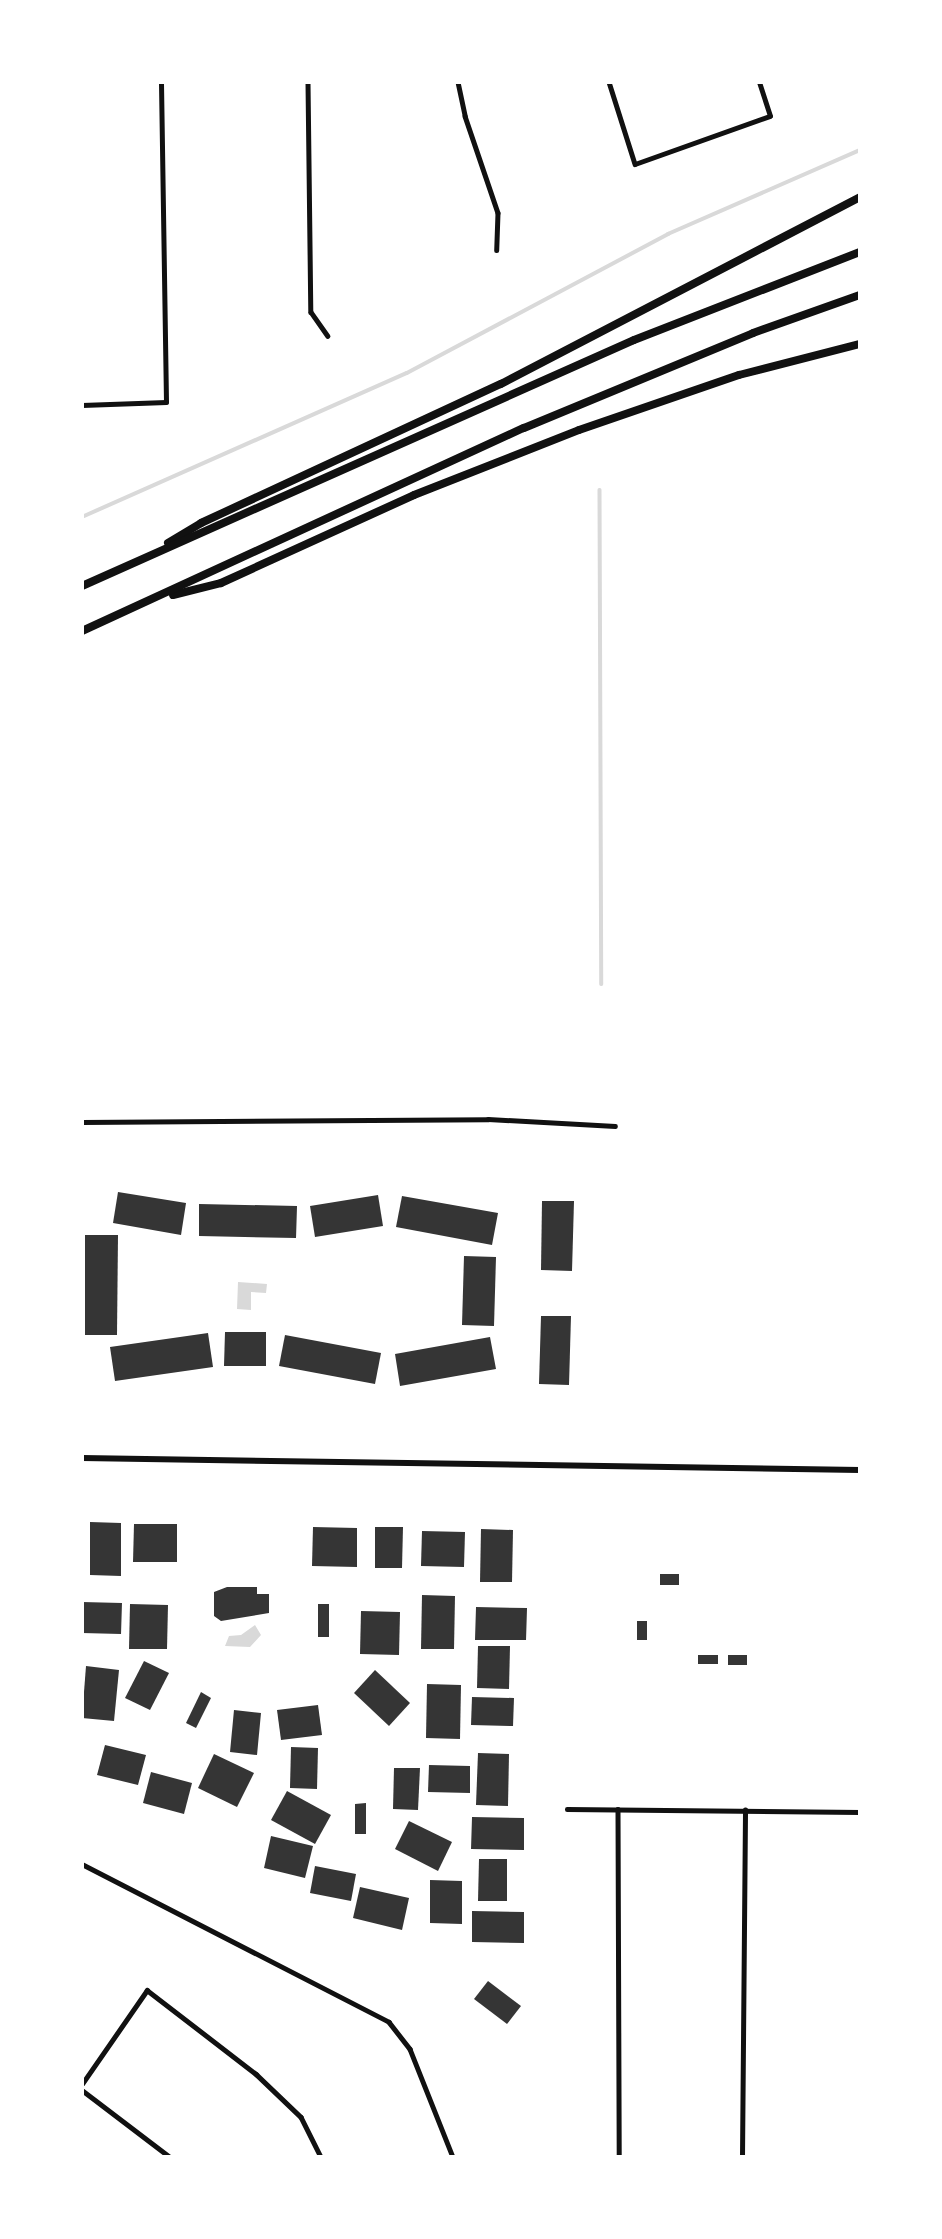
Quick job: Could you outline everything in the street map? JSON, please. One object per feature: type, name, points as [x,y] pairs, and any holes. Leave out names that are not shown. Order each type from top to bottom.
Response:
[{"type":"highway","points":[[140,560],[201,523],[501,384],[860,198]]},
{"type":"highway","points":[[82,586],[700,311],[860,252]]},
{"type":"highway","points":[[82,631],[524,428],[753,333],[860,295]]},
{"type":"highway","points":[[150,602],[221,583],[414,495],[579,430],[739,375],[860,344]]},
{"type":"main road","points":[[82,1458],[860,1470]]},
{"type":"street","points":[[82,405],[166,402],[160,82]]},
{"type":"street","points":[[308,82],[312,312],[328,335]]},
{"type":"street","points":[[458,82],[465,116],[498,213],[497,250]]},
{"type":"street","points":[[609,82],[635,164],[770,116],[759,82]]},
{"type":"street","points":[[82,1122],[488,1119],[615,1126]]},
{"type":"street","points":[[567,1808],[860,1812]]},
{"type":"street","points":[[618,1809],[619,2157]]},
{"type":"street","points":[[742,2157],[745,1810]]},
{"type":"street","points":[[85,1863],[389,2022],[410,2049],[453,2157]]},
{"type":"street","points":[[82,2084],[147,1990],[256,2074],[301,2117],[321,2157]]},
{"type":"street","points":[[82,2090],[170,2157]]},
{"type":"shaded area","points":[[238,1282],[267,1284],[266,1293],[251,1292],[251,1310],[237,1309]]},
{"type":"shaded area","points":[[255,1625],[261,1635],[250,1647],[225,1646],[229,1636],[241,1635]]},
{"type":"building","points":[[118,1192],[186,1203],[181,1235],[113,1223]]},
{"type":"building","points":[[378,1195],[383,1226],[315,1237],[310,1206]]},
{"type":"building","points":[[402,1196],[498,1213],[492,1245],[396,1227]]},
{"type":"building","points":[[542,1201],[574,1201],[572,1271],[541,1270]]},
{"type":"building","points":[[199,1204],[297,1206],[296,1238],[199,1236]]},
{"type":"building","points":[[85,1235],[118,1235],[117,1335],[85,1335]]},
{"type":"building","points":[[464,1256],[496,1257],[494,1326],[462,1325]]},
{"type":"building","points":[[541,1316],[571,1316],[569,1385],[539,1384]]},
{"type":"building","points":[[225,1332],[266,1332],[266,1366],[224,1366]]},
{"type":"building","points":[[208,1333],[213,1367],[115,1381],[110,1347]]},
{"type":"building","points":[[285,1335],[381,1353],[375,1384],[279,1366]]},
{"type":"building","points":[[490,1337],[496,1369],[400,1386],[395,1354]]},
{"type":"building","points":[[90,1522],[121,1523],[121,1576],[90,1575]]},
{"type":"building","points":[[134,1524],[177,1524],[177,1562],[133,1562]]},
{"type":"building","points":[[313,1527],[357,1528],[357,1567],[312,1566]]},
{"type":"building","points":[[375,1527],[403,1527],[402,1568],[375,1568]]},
{"type":"building","points":[[481,1529],[513,1530],[512,1582],[480,1582]]},
{"type":"building","points":[[422,1531],[465,1532],[464,1567],[421,1566]]},
{"type":"building","points":[[660,1574],[679,1574],[679,1585],[660,1585]]},
{"type":"building","points":[[227,1587],[257,1587],[257,1594],[269,1594],[269,1613],[221,1621],[214,1616],[214,1592]]},
{"type":"building","points":[[422,1595],[455,1596],[454,1649],[421,1649]]},
{"type":"building","points":[[82,1602],[122,1603],[121,1634],[82,1633]]},
{"type":"building","points":[[130,1604],[168,1605],[167,1649],[129,1649]]},
{"type":"building","points":[[318,1604],[329,1604],[329,1637],[318,1637]]},
{"type":"building","points":[[476,1607],[527,1608],[526,1640],[475,1640]]},
{"type":"building","points":[[361,1611],[400,1612],[399,1655],[360,1654]]},
{"type":"building","points":[[637,1621],[647,1621],[647,1640],[637,1640]]},
{"type":"building","points":[[478,1646],[510,1646],[509,1689],[477,1688]]},
{"type":"building","points":[[698,1655],[718,1655],[718,1664],[698,1664]]},
{"type":"building","points":[[728,1655],[747,1655],[747,1665],[728,1665]]},
{"type":"building","points":[[144,1661],[169,1673],[150,1710],[125,1698]]},
{"type":"building","points":[[86,1666],[119,1670],[114,1721],[82,1718]]},
{"type":"building","points":[[375,1670],[410,1703],[389,1726],[354,1693]]},
{"type":"building","points":[[427,1684],[461,1685],[460,1739],[426,1738]]},
{"type":"building","points":[[201,1692],[211,1698],[196,1728],[186,1723]]},
{"type":"building","points":[[472,1697],[514,1698],[513,1726],[471,1725]]},
{"type":"building","points":[[318,1705],[322,1735],[281,1740],[277,1710]]},
{"type":"building","points":[[234,1710],[261,1713],[257,1755],[230,1752]]},
{"type":"building","points":[[105,1745],[146,1755],[138,1785],[97,1775]]},
{"type":"building","points":[[291,1747],[318,1748],[317,1789],[290,1788]]},
{"type":"building","points":[[478,1753],[509,1754],[508,1806],[476,1805]]},
{"type":"building","points":[[214,1754],[254,1773],[237,1807],[198,1788]]},
{"type":"building","points":[[429,1765],[470,1766],[470,1793],[428,1792]]},
{"type":"building","points":[[394,1768],[420,1768],[418,1810],[393,1809]]},
{"type":"building","points":[[151,1772],[192,1783],[184,1814],[143,1803]]},
{"type":"building","points":[[287,1791],[331,1815],[315,1844],[271,1820]]},
{"type":"building","points":[[366,1803],[366,1834],[355,1834],[355,1804]]},
{"type":"building","points":[[472,1817],[524,1818],[524,1850],[471,1849]]},
{"type":"building","points":[[409,1821],[452,1842],[438,1871],[395,1849]]},
{"type":"building","points":[[271,1836],[313,1846],[305,1878],[264,1868]]},
{"type":"building","points":[[479,1859],[507,1859],[507,1901],[478,1901]]},
{"type":"building","points":[[315,1866],[356,1874],[351,1901],[310,1893]]},
{"type":"building","points":[[430,1880],[462,1881],[462,1924],[430,1923]]},
{"type":"building","points":[[360,1887],[409,1898],[402,1930],[353,1918]]},
{"type":"building","points":[[472,1911],[524,1912],[524,1943],[472,1942]]},
{"type":"building","points":[[488,1981],[521,2006],[507,2024],[474,1999]]},
{"type":"waterway","points":[[82,517],[407,373],[668,234],[860,150]]},
{"type":"waterway","points":[[600,490],[602,984]]}]
